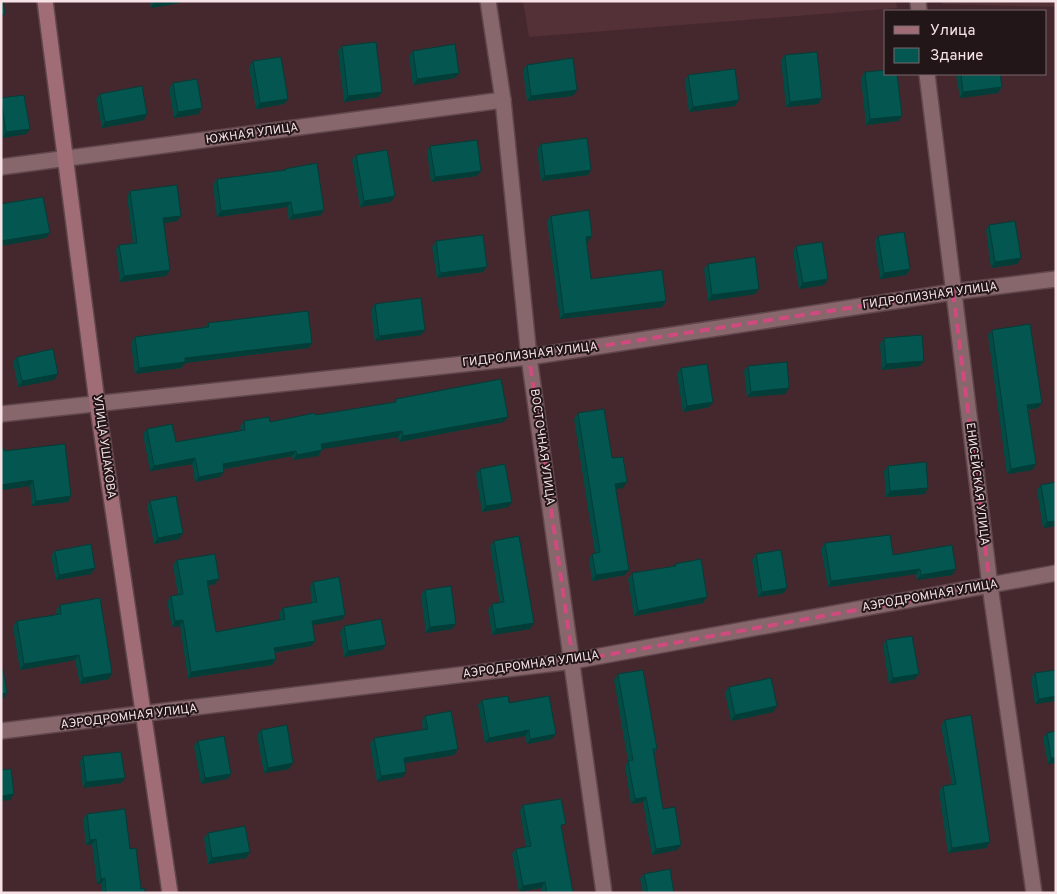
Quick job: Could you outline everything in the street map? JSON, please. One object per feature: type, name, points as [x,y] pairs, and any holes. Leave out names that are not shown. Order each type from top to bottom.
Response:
[{"type":"street","name":"УЛИЦА УШАКОВА","points":[[45,1],[97,402],[170,893]]},
{"type":"street","name":"ВОСТОЧНАЯ УЛИЦА","points":[[488,1],[503,100],[529,357],[604,893]]},
{"type":"street","name":"ЕНИСЕЙСКАЯ УЛИЦА","points":[[927,75],[990,586],[1034,893]]},
{"type":"street","name":"ЮЖНАЯ УЛИЦА","points":[[1,168],[503,100]]},
{"type":"street","name":"ГИДРОЛИЗНАЯ УЛИЦА","points":[[1,414],[97,402],[529,357],[1056,278]]},
{"type":"street","name":"АЭРОДРОМНАЯ УЛИЦА","points":[[1,732],[143,716],[573,661],[1056,573]]},
{"type":"highlighted area","points":[[953,292],[990,586],[573,661],[529,357]]},
{"type":"shaded area","points":[[523,1],[896,1],[897,8],[529,37]]},
{"type":"shaded area","points":[[942,1],[1056,1],[1056,7],[942,4]]},
{"type":"building","points":[[1,1],[3,1],[5,14],[1,15]]},
{"type":"building","points":[[376,42],[382,92],[348,96],[342,46]]},
{"type":"building","points":[[455,44],[459,73],[417,79],[413,51]]},
{"type":"building","points":[[817,52],[822,98],[790,102],[785,55]]},
{"type":"building","points":[[281,57],[288,99],[260,103],[253,61]]},
{"type":"building","points":[[573,58],[577,90],[531,96],[527,65]]},
{"type":"building","points":[[735,69],[739,100],[693,107],[688,75]]},
{"type":"building","points":[[884,70],[884,75],[897,75],[902,116],[870,119],[865,72]]},
{"type":"building","points":[[961,75],[1000,75],[1002,87],[963,92]]},
{"type":"building","points":[[197,79],[202,108],[178,112],[173,83]]},
{"type":"building","points":[[142,86],[147,114],[105,122],[100,94]]},
{"type":"building","points":[[24,95],[30,129],[6,132],[1,98]]},
{"type":"building","points":[[587,138],[591,170],[545,176],[541,144]]},
{"type":"building","points":[[477,140],[481,171],[435,177],[430,146]]},
{"type":"building","points":[[387,150],[395,196],[364,201],[356,155]]},
{"type":"building","points":[[317,163],[324,210],[293,215],[291,202],[221,211],[217,179],[286,170]]},
{"type":"building","points":[[177,185],[181,216],[163,218],[170,270],[124,276],[119,245],[137,243],[130,191]]},
{"type":"building","points":[[43,197],[50,233],[1,241],[1,204]]},
{"type":"building","points":[[589,210],[592,236],[586,237],[591,279],[662,270],[666,301],[564,314],[551,216]]},
{"type":"building","points":[[1015,221],[1021,258],[995,262],[989,225]]},
{"type":"building","points":[[904,232],[910,269],[884,273],[878,236]]},
{"type":"building","points":[[483,235],[487,267],[440,273],[436,241]]},
{"type":"building","points":[[822,242],[828,279],[803,283],[796,246]]},
{"type":"building","points":[[755,257],[759,289],[712,295],[708,264]]},
{"type":"building","points":[[421,298],[425,330],[379,336],[375,304]]},
{"type":"building","points":[[308,311],[312,343],[185,358],[185,362],[139,368],[135,337],[209,327],[208,323]]},
{"type":"building","points":[[1030,324],[1042,403],[1027,405],[1036,464],[1011,469],[992,330]]},
{"type":"building","points":[[922,335],[924,361],[886,364],[884,338]]},
{"type":"building","points":[[53,349],[58,374],[22,381],[17,357]]},
{"type":"building","points":[[787,362],[789,388],[751,392],[748,366]]},
{"type":"building","points":[[707,364],[713,402],[687,406],[681,368]]},
{"type":"building","points":[[501,379],[508,417],[403,436],[402,431],[321,444],[322,450],[297,455],[296,451],[223,464],[224,472],[199,477],[195,458],[154,466],[147,429],[172,424],[176,442],[245,430],[244,421],[269,417],[270,422],[315,413],[316,415],[396,402],[396,399]]},
{"type":"building","points":[[604,409],[612,458],[623,457],[627,482],[615,484],[629,570],[596,575],[592,554],[600,552],[578,413]]},
{"type":"building","points":[[65,444],[71,496],[36,501],[33,480],[1,485],[1,448],[4,448],[4,451]]},
{"type":"building","points":[[926,462],[928,488],[890,491],[888,466]]},
{"type":"building","points":[[505,464],[512,502],[486,506],[480,469]]},
{"type":"building","points":[[1056,482],[1056,521],[1047,522],[1041,485]]},
{"type":"building","points":[[176,496],[183,533],[158,538],[150,501]]},
{"type":"building","points":[[890,535],[893,555],[952,545],[956,569],[921,575],[920,569],[831,581],[825,543]]},
{"type":"building","points":[[519,536],[534,623],[496,629],[492,604],[504,602],[494,541]]},
{"type":"building","points":[[91,544],[95,568],[59,575],[55,551]]},
{"type":"building","points":[[781,550],[787,588],[762,592],[756,554]]},
{"type":"building","points":[[215,554],[219,579],[207,581],[216,632],[285,619],[283,608],[317,602],[313,582],[339,577],[345,615],[312,621],[315,641],[274,648],[276,659],[191,672],[183,620],[175,621],[171,596],[183,594],[177,560]]},
{"type":"building","points":[[701,559],[707,597],[638,611],[632,573],[676,566],[675,564]]},
{"type":"building","points":[[451,586],[456,624],[430,627],[425,590]]},
{"type":"building","points":[[100,598],[112,673],[83,678],[79,655],[24,664],[17,621],[61,614],[60,605]]},
{"type":"building","points":[[381,619],[386,645],[348,651],[344,626]]},
{"type":"building","points":[[912,636],[919,674],[893,678],[886,640]]},
{"type":"building","points":[[1,669],[3,669],[7,693],[1,694]]},
{"type":"building","points":[[643,670],[657,749],[653,749],[663,809],[675,807],[681,845],[656,849],[646,797],[635,799],[628,761],[633,760],[618,674]]},
{"type":"building","points":[[1056,670],[1056,696],[1039,699],[1035,673]]},
{"type":"building","points":[[771,678],[777,706],[735,715],[729,687]]},
{"type":"building","points":[[508,696],[509,703],[549,696],[556,734],[530,739],[529,730],[489,738],[482,700]]},
{"type":"building","points":[[451,711],[458,749],[404,758],[406,772],[381,776],[374,738],[428,729],[425,716]]},
{"type":"building","points":[[971,715],[990,842],[952,848],[943,786],[956,784],[945,720]]},
{"type":"building","points":[[287,725],[293,763],[268,768],[261,730]]},
{"type":"building","points":[[1056,731],[1056,758],[1051,758],[1047,733]]},
{"type":"building","points":[[224,736],[231,774],[205,778],[198,741]]},
{"type":"building","points":[[121,752],[125,778],[86,782],[83,756]]},
{"type":"building","points":[[11,769],[14,794],[1,796],[1,770]]},
{"type":"building","points":[[561,799],[566,824],[561,825],[573,893],[547,893],[545,882],[523,886],[516,849],[531,846],[523,805]]},
{"type":"building","points":[[125,809],[130,849],[136,848],[141,889],[144,888],[145,893],[106,893],[105,878],[101,879],[96,839],[90,840],[87,814]]},
{"type":"building","points":[[245,826],[250,852],[212,858],[208,833]]},
{"type":"building","points":[[670,869],[674,893],[648,893],[644,874]]}]
